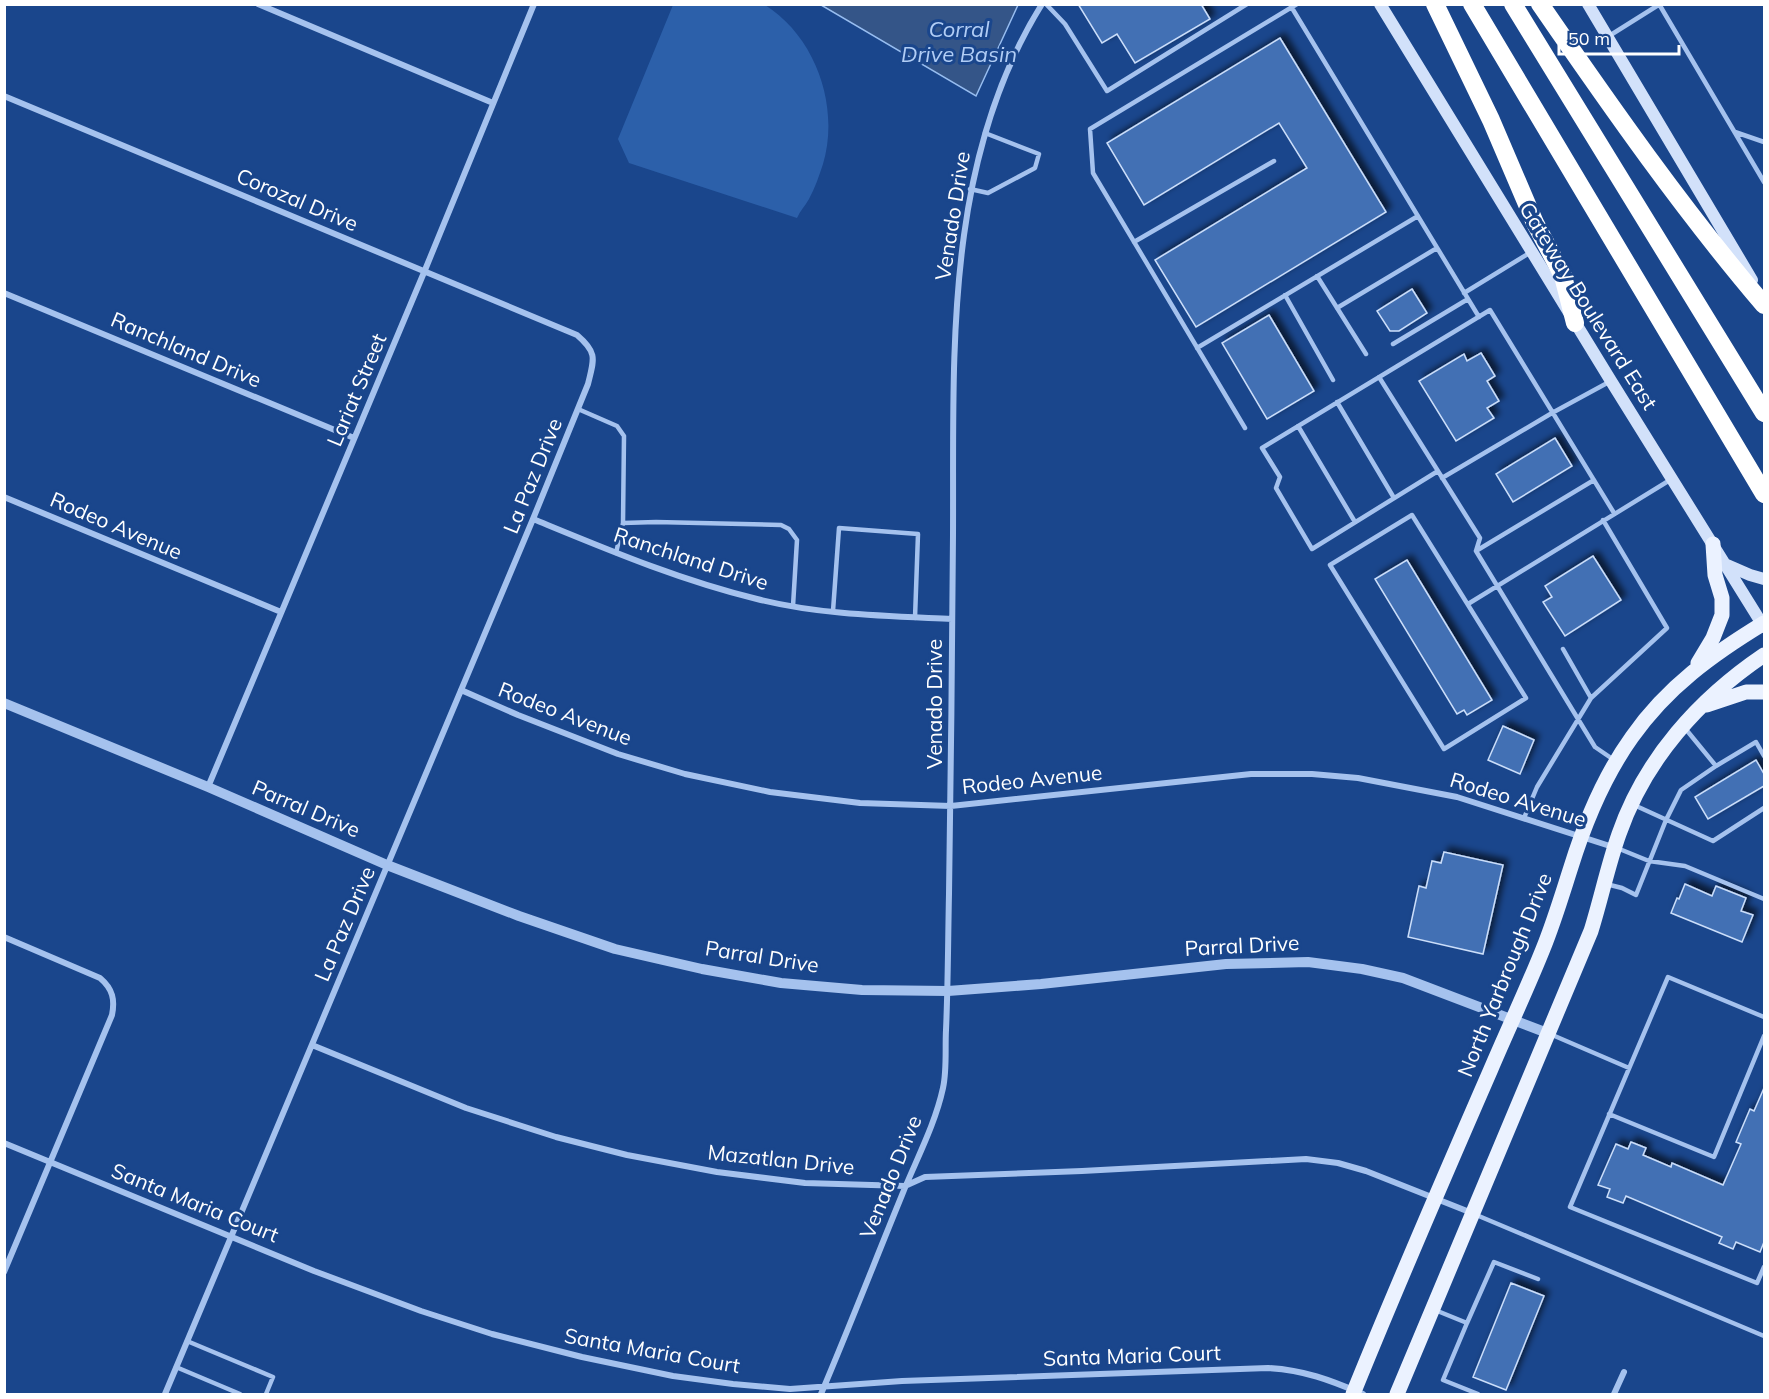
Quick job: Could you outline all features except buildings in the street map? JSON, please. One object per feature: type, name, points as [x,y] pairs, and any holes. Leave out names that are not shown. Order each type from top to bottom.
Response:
[{"type":"highway","points":[[1435,4],[1491,120],[1535,223],[1563,276],[1575,323]]},
{"type":"highway","points":[[1473,4],[1764,494]]},
{"type":"highway","points":[[1514,4],[1764,413]]},
{"type":"highway","points":[[1540,4],[1698,224],[1764,303]]},
{"type":"main road","name":"Gateway Boulevard East","points":[[1380,4],[1575,323],[1764,624]]},
{"type":"main road","points":[[1588,4],[1764,303]]},
{"type":"main road","points":[[1694,670],[1713,638],[1722,615],[1722,598],[1715,575],[1713,544]]},
{"type":"main road","points":[[1727,565],[1764,579]]},
{"type":"main road","name":"North Yarbrough Drive","points":[[1357,1393],[1436,1198],[1544,948],[1581,836],[1616,761],[1650,712],[1694,670],[1719,651],[1764,624]]},
{"type":"main road","points":[[1397,1395],[1592,931],[1615,847],[1632,804],[1654,763],[1682,725],[1745,669],[1764,656]]},
{"type":"main road","points":[[1699,708],[1746,692],[1764,692]]},
{"type":"street","points":[[258,4],[493,103]]},
{"type":"street","name":"Lariat Street","points":[[208,787],[534,4]]},
{"type":"street","name":"Venado Drive","points":[[821,1395],[928,1133],[943,1086],[948,991],[954,367],[958,276],[970,189],[985,133],[1011,63],[1031,23],[1044,4]]},
{"type":"street","name":"Corozal Drive","points":[[4,96],[577,335]]},
{"type":"street","name":"Ranchland Drive","points":[[4,292],[354,438]]},
{"type":"street","name":"La Paz Drive","points":[[165,1395],[588,384],[593,362],[591,349],[577,335]]},
{"type":"street","name":"Rodeo Avenue","points":[[4,497],[281,612]]},
{"type":"street","name":"Ranchland Drive","points":[[533,519],[654,568],[758,600],[833,611],[952,619]]},
{"type":"street","name":"Rodeo Avenue","points":[[461,690],[618,754],[685,774],[770,792],[860,803],[951,806],[1251,774],[1312,774],[1358,778],[1456,797],[1615,847]]},
{"type":"street","name":"Parral Drive","points":[[4,703],[208,787],[387,865],[519,916],[615,949],[702,969],[781,983],[862,990],[948,991],[1041,984],[1226,964],[1308,962],[1362,969],[1403,978],[1550,1034]]},
{"type":"street","points":[[4,937],[100,978],[113,994],[114,1004],[112,1015],[4,1272]]},
{"type":"street","name":"Mazatlan Drive","points":[[312,1045],[466,1108],[556,1137],[627,1155],[717,1172],[805,1183],[905,1186],[925,1177],[1082,1171],[1306,1158],[1338,1162],[1366,1171],[1472,1213]]},
{"type":"street","name":"Santa Maria Court","points":[[4,1143],[314,1271],[421,1311],[492,1334],[560,1352],[673,1376],[790,1389],[902,1381],[1268,1368],[1291,1369],[1313,1375],[1357,1393]]},
{"type":"street","points":[[1614,1395],[1624,1371]]},
{"type":"lane","points":[[1044,4],[1065,24],[1107,91],[1244,6]]},
{"type":"lane","points":[[1245,428],[1093,173],[1090,129],[1297,4]]},
{"type":"lane","points":[[1608,37],[1660,5],[1764,182]]},
{"type":"lane","points":[[1292,8],[1479,316]]},
{"type":"lane","points":[[1735,132],[1764,142]]},
{"type":"lane","points":[[970,189],[988,193],[1035,168],[1039,154],[985,133]]},
{"type":"lane","points":[[1134,242],[1274,161]]},
{"type":"lane","points":[[1197,348],[1418,216]]},
{"type":"lane","points":[[1337,308],[1437,248]]},
{"type":"lane","points":[[1464,293],[1532,252]]},
{"type":"lane","points":[[1317,276],[1366,354]]},
{"type":"lane","points":[[1285,296],[1333,380]]},
{"type":"lane","points":[[1393,344],[1468,299]]},
{"type":"lane","points":[[1438,471],[1312,549],[1276,488],[1280,477],[1262,448],[1490,310],[1614,513]]},
{"type":"lane","points":[[1379,377],[1480,538],[1476,551],[1595,747],[1616,761]]},
{"type":"lane","points":[[1442,478],[1611,381]]},
{"type":"lane","points":[[1337,402],[1394,498]]},
{"type":"lane","points":[[578,409],[617,426],[624,436],[622,523],[616,553]]},
{"type":"lane","points":[[1298,426],[1355,522]]},
{"type":"lane","points":[[1468,604],[1672,478]]},
{"type":"lane","points":[[1476,551],[1594,480]]},
{"type":"lane","points":[[1412,515],[1468,604],[1526,698],[1444,749],[1330,565],[1412,515]]},
{"type":"lane","points":[[1524,818],[1537,788],[1591,698],[1667,628],[1603,520]]},
{"type":"lane","points":[[622,523],[781,525],[789,529],[797,540],[793,606]]},
{"type":"lane","points":[[833,611],[839,528],[907,533],[918,534],[915,618]]},
{"type":"lane","points":[[1563,649],[1591,698]]},
{"type":"lane","points":[[1682,725],[1716,766]]},
{"type":"lane","points":[[1606,884],[1636,895],[1666,820],[1681,790],[1756,742],[1764,756]]},
{"type":"lane","points":[[1632,804],[1713,840],[1764,808]]},
{"type":"lane","points":[[1615,847],[1649,861],[1685,866],[1764,899]]},
{"type":"lane","points":[[1764,1017],[1668,977],[1570,1207],[1757,1283],[1764,1267]]},
{"type":"lane","points":[[1550,1034],[1629,1068]]},
{"type":"lane","points":[[1610,1114],[1714,1157],[1764,1036]]},
{"type":"lane","points":[[1472,1213],[1764,1336]]},
{"type":"lane","points":[[1478,1395],[1443,1380],[1494,1262],[1538,1279]]},
{"type":"lane","points":[[1432,1309],[1467,1323]]},
{"type":"lane","points":[[187,1341],[273,1377],[266,1395]]},
{"type":"lane","points":[[176,1367],[240,1395]]},
{"type":"shaded area","points":[[673,5],[765,5],[798,35],[810,54],[820,75],[826,97],[827,142],[823,164],[815,186],[797,218],[629,163],[618,139]]},
{"type":"water","name":"Corral Drive Basin","points":[[821,5],[1018,5],[976,96]]}]
